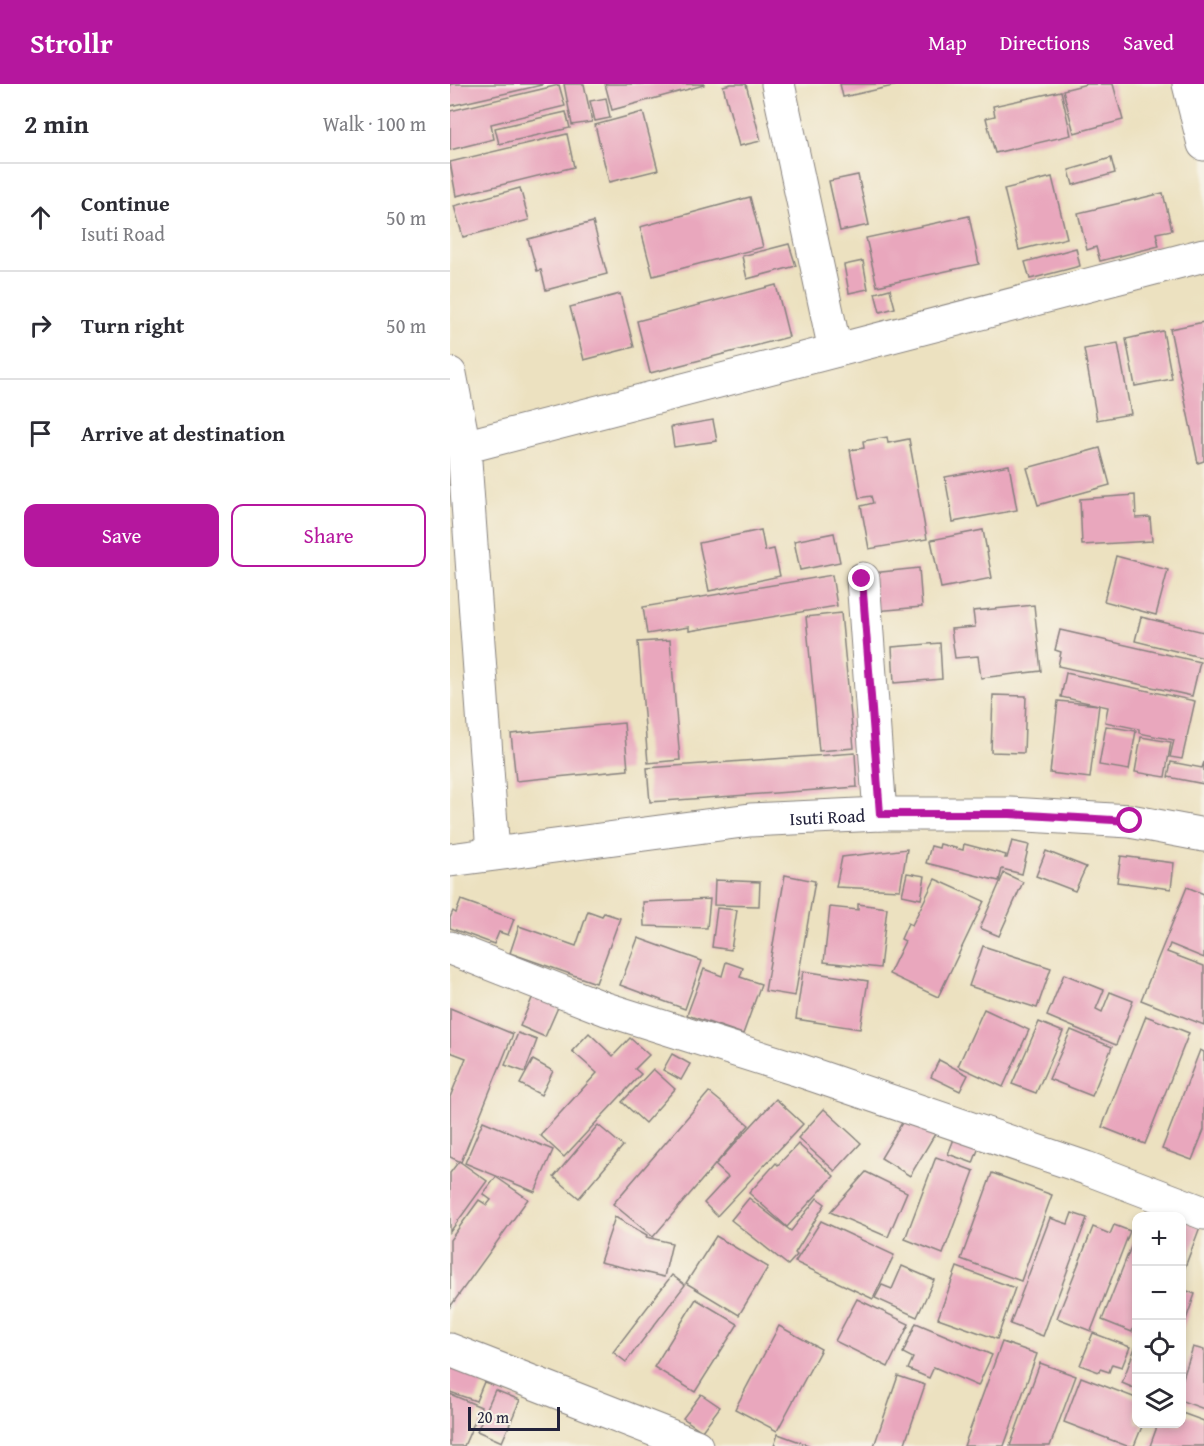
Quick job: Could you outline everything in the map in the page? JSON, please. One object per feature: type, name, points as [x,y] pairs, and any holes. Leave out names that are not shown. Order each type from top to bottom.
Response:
[{"type":"street","points":[[778,84],[836,350]]},
{"type":"street","points":[[1189,84],[1204,144]]},
{"type":"street","points":[[464,447],[1204,255]]},
{"type":"street","points":[[450,374],[464,447],[493,853]]},
{"type":"street","points":[[862,579],[880,814]]},
{"type":"street","name":"Isuti Road","points":[[450,860],[750,820],[880,814],[1010,814],[1130,821],[1204,836]]},
{"type":"street","points":[[450,948],[606,1009],[796,1069],[1042,1153],[1204,1213]]},
{"type":"street","points":[[450,1350],[696,1446]]},
{"type":"building","points":[[450,84],[542,84],[542,85],[450,106]]},
{"type":"building","points":[[564,84],[584,84],[592,122],[572,125]]},
{"type":"building","points":[[605,84],[704,84],[704,85],[612,110]]},
{"type":"building","points":[[746,84],[761,141],[739,146],[723,86]]},
{"type":"building","points":[[840,84],[898,84],[898,85],[843,97]]},
{"type":"building","points":[[1087,84],[1113,84],[1123,120],[1074,133],[1063,90]]},
{"type":"building","points":[[559,85],[565,106],[491,124],[494,139],[450,150],[450,111]]},
{"type":"building","points":[[1061,91],[1071,135],[995,153],[986,118],[995,116],[993,106]]},
{"type":"building","points":[[606,98],[610,118],[595,121],[590,101]]},
{"type":"building","points":[[566,112],[570,128],[499,144],[495,128]]},
{"type":"building","points":[[643,112],[658,170],[609,182],[595,125]]},
{"type":"building","points":[[567,134],[574,167],[456,196],[450,162]]},
{"type":"building","points":[[1111,158],[1115,173],[1073,185],[1069,170]]},
{"type":"building","points":[[858,175],[869,225],[840,231],[829,181]]},
{"type":"building","points":[[1052,177],[1067,238],[1019,250],[1004,189]]},
{"type":"building","points":[[520,188],[529,220],[463,237],[454,206]]},
{"type":"building","points":[[1163,193],[1172,230],[1156,233],[1159,246],[1100,261],[1096,247],[1087,250],[1078,213]]},
{"type":"building","points":[[750,197],[763,247],[653,276],[640,227]]},
{"type":"building","points":[[969,216],[979,264],[877,286],[866,238]]},
{"type":"building","points":[[593,222],[607,274],[546,290],[541,270],[537,271],[528,239]]},
{"type":"building","points":[[789,244],[796,266],[747,279],[742,256]]},
{"type":"building","points":[[1076,248],[1080,266],[1030,279],[1025,262]]},
{"type":"building","points":[[863,261],[868,289],[849,293],[844,265]]},
{"type":"building","points":[[776,285],[789,337],[650,373],[637,321]]},
{"type":"building","points":[[890,289],[895,308],[880,312],[875,293]]},
{"type":"building","points":[[620,294],[634,347],[584,360],[570,307]]},
{"type":"building","points":[[1204,322],[1204,461],[1198,463],[1170,329]]},
{"type":"building","points":[[1163,331],[1172,379],[1135,386],[1126,339]]},
{"type":"building","points":[[1118,343],[1131,414],[1097,420],[1084,349]]},
{"type":"building","points":[[713,420],[717,441],[674,447],[671,427]]},
{"type":"building","points":[[887,437],[888,443],[909,439],[927,539],[869,549],[861,506],[873,503],[871,496],[859,498],[850,450],[864,448],[863,441]]},
{"type":"building","points":[[1100,448],[1110,485],[1038,505],[1027,468]]},
{"type":"building","points":[[1009,465],[1017,510],[953,522],[945,477]]},
{"type":"building","points":[[1135,495],[1136,518],[1150,517],[1152,541],[1082,545],[1080,499]]},
{"type":"building","points":[[761,530],[765,551],[774,549],[780,576],[709,591],[699,543]]},
{"type":"building","points":[[983,530],[992,578],[941,588],[931,540]]},
{"type":"building","points":[[834,533],[840,562],[800,570],[794,541]]},
{"type":"building","points":[[1116,556],[1168,570],[1156,615],[1104,601]]},
{"type":"building","points":[[919,568],[922,607],[875,611],[872,573]]},
{"type":"building","points":[[832,575],[837,606],[689,631],[689,627],[647,634],[643,607]]},
{"type":"building","points":[[1034,605],[1041,671],[981,678],[978,656],[955,658],[951,629],[975,627],[973,611]]},
{"type":"building","points":[[841,613],[854,748],[819,751],[806,617]]},
{"type":"building","points":[[1141,617],[1204,632],[1204,658],[1135,641]]},
{"type":"building","points":[[1060,630],[1200,662],[1192,696],[1058,666],[1061,652],[1055,650]]},
{"type":"building","points":[[670,640],[680,760],[648,763],[638,642]]},
{"type":"building","points":[[940,643],[942,679],[894,683],[892,647]]},
{"type":"building","points":[[1066,673],[1195,701],[1182,759],[1170,757],[1174,740],[1139,733],[1139,729],[1105,722],[1108,707],[1061,697]]},
{"type":"building","points":[[993,695],[1026,696],[1024,753],[991,752]]},
{"type":"building","points":[[1058,701],[1099,705],[1090,778],[1050,773]]},
{"type":"building","points":[[624,723],[628,770],[516,781],[511,734]]},
{"type":"building","points":[[1106,726],[1136,731],[1129,770],[1099,765]]},
{"type":"building","points":[[1141,737],[1171,742],[1165,777],[1135,772]]},
{"type":"building","points":[[855,753],[857,787],[650,802],[647,768]]},
{"type":"building","points":[[1171,762],[1202,768],[1204,762],[1204,784],[1168,777]]},
{"type":"building","points":[[1012,841],[1029,845],[1022,874],[1002,869],[999,881],[926,863],[931,846],[939,848],[940,844],[963,850],[964,844],[1006,855],[1005,858],[1007,858]]},
{"type":"building","points":[[907,849],[900,890],[836,887],[842,857]]},
{"type":"building","points":[[1046,851],[1086,867],[1075,891],[1036,876]]},
{"type":"building","points":[[1121,856],[1174,863],[1171,889],[1117,882]]},
{"type":"building","points":[[907,873],[925,876],[921,899],[902,895]]},
{"type":"building","points":[[1004,873],[1023,882],[999,936],[980,928]]},
{"type":"building","points":[[785,875],[815,881],[795,996],[765,991]]},
{"type":"building","points":[[935,879],[984,901],[938,997],[889,974],[905,941],[901,939],[908,923],[912,925]]},
{"type":"building","points":[[715,880],[760,882],[759,906],[714,905]]},
{"type":"building","points":[[1187,887],[1204,894],[1204,958],[1170,944],[1167,952],[1204,966],[1204,1025],[1141,1000]]},
{"type":"building","points":[[710,899],[707,928],[644,926],[643,902]]},
{"type":"building","points":[[461,900],[514,919],[508,935],[499,932],[494,944],[450,928],[450,918],[453,911],[456,913]]},
{"type":"building","points":[[858,904],[887,908],[880,968],[824,962],[830,907],[858,910]]},
{"type":"building","points":[[717,908],[737,910],[731,950],[712,947]]},
{"type":"building","points":[[588,911],[602,916],[604,913],[620,918],[596,983],[510,953],[519,926],[576,946]]},
{"type":"building","points":[[638,938],[702,961],[685,1009],[620,985]]},
{"type":"building","points":[[983,946],[1051,968],[1037,1008],[969,986]]},
{"type":"building","points":[[726,962],[743,968],[740,977],[761,984],[743,1034],[687,1015],[704,969],[722,976]]},
{"type":"building","points":[[803,971],[868,981],[860,1029],[796,1019]]},
{"type":"building","points":[[1064,974],[1104,990],[1096,1009],[1102,1012],[1110,992],[1133,1001],[1116,1045],[1047,1016]]},
{"type":"building","points":[[534,994],[559,1005],[545,1037],[520,1026]]},
{"type":"building","points":[[450,1008],[513,1034],[461,1162],[450,1157],[450,1097],[466,1058],[450,1052]]},
{"type":"building","points":[[984,1009],[1029,1030],[1003,1087],[958,1066]]},
{"type":"building","points":[[1146,1016],[1189,1033],[1145,1144],[1102,1127]]},
{"type":"building","points":[[1039,1022],[1063,1032],[1036,1093],[1012,1084]]},
{"type":"building","points":[[1071,1030],[1112,1047],[1092,1096],[1049,1079]]},
{"type":"building","points":[[518,1033],[537,1040],[525,1072],[505,1065]]},
{"type":"building","points":[[589,1033],[613,1056],[630,1038],[649,1055],[635,1069],[641,1074],[564,1157],[540,1135],[597,1073],[572,1051]]},
{"type":"building","points":[[1200,1050],[1204,1052],[1204,1130],[1192,1160],[1162,1149]]},
{"type":"building","points":[[672,1054],[690,1064],[681,1080],[663,1070]]},
{"type":"building","points":[[533,1060],[553,1071],[541,1095],[520,1084]]},
{"type":"building","points":[[939,1060],[968,1075],[960,1091],[931,1077]]},
{"type":"building","points":[[653,1069],[675,1089],[645,1123],[622,1102]]},
{"type":"building","points":[[709,1092],[749,1125],[653,1237],[613,1204]]},
{"type":"building","points":[[776,1099],[803,1124],[717,1216],[704,1203],[728,1177],[715,1165]]},
{"type":"building","points":[[824,1109],[861,1143],[835,1171],[798,1138]]},
{"type":"building","points":[[909,1111],[938,1129],[910,1176],[881,1158]]},
{"type":"building","points":[[483,1121],[553,1150],[535,1192],[465,1163]]},
{"type":"building","points":[[960,1124],[984,1134],[973,1163],[948,1154]]},
{"type":"building","points":[[598,1125],[623,1146],[579,1198],[554,1177]]},
{"type":"building","points":[[798,1144],[834,1176],[787,1227],[749,1193],[776,1163],[778,1165]]},
{"type":"building","points":[[936,1157],[974,1171],[943,1254],[905,1239]]},
{"type":"building","points":[[459,1161],[487,1181],[450,1232],[450,1173]]},
{"type":"building","points":[[866,1172],[907,1192],[888,1237],[830,1212]]},
{"type":"building","points":[[992,1173],[1052,1195],[1021,1281],[961,1259]]},
{"type":"building","points":[[496,1177],[528,1199],[450,1307],[450,1240],[479,1200],[487,1205],[491,1200],[483,1194]]},
{"type":"building","points":[[749,1198],[791,1231],[817,1198],[825,1204],[795,1253],[797,1255],[788,1265],[731,1220]]},
{"type":"building","points":[[1072,1213],[1087,1218],[1043,1336],[1010,1324],[1050,1218],[1068,1224]]},
{"type":"building","points":[[615,1217],[647,1235],[646,1237],[672,1243],[664,1277],[600,1262]]},
{"type":"building","points":[[821,1221],[894,1255],[873,1299],[795,1262]]},
{"type":"building","points":[[1186,1221],[1200,1227],[1186,1264]]},
{"type":"building","points":[[1114,1225],[1130,1231],[1091,1331],[1057,1318],[1093,1227],[1110,1234]]},
{"type":"building","points":[[716,1236],[768,1267],[739,1315],[686,1283]]},
{"type":"building","points":[[1132,1244],[1132,1332],[1102,1320]]},
{"type":"building","points":[[902,1266],[934,1280],[917,1317],[875,1298],[882,1285],[892,1289]]},
{"type":"building","points":[[957,1267],[1015,1288],[997,1339],[938,1318]]},
{"type":"building","points":[[672,1275],[685,1285],[626,1362],[613,1352]]},
{"type":"building","points":[[1186,1291],[1195,1294],[1186,1320]]},
{"type":"building","points":[[696,1299],[738,1324],[695,1392],[654,1367]]},
{"type":"building","points":[[857,1299],[909,1324],[888,1367],[835,1341]]},
{"type":"building","points":[[916,1323],[992,1355],[978,1386],[934,1367],[929,1378],[908,1369],[913,1358],[903,1353]]},
{"type":"building","points":[[779,1326],[821,1349],[777,1431],[735,1409]]},
{"type":"building","points":[[1093,1333],[1130,1347],[1122,1367],[1112,1364],[1109,1372],[1100,1369],[1099,1372],[1080,1365]]},
{"type":"building","points":[[1002,1342],[1037,1354],[1004,1446],[964,1446]]},
{"type":"building","points":[[1193,1347],[1204,1350],[1204,1409],[1186,1402],[1186,1369]]},
{"type":"building","points":[[1132,1356],[1132,1387],[1122,1383]]},
{"type":"building","points":[[453,1360],[497,1376],[493,1385],[484,1382],[476,1401],[450,1392],[450,1368]]},
{"type":"building","points":[[1040,1363],[1076,1376],[1050,1446],[1010,1446]]},
{"type":"building","points":[[898,1376],[925,1385],[904,1446],[874,1446]]},
{"type":"building","points":[[1081,1377],[1132,1396],[1132,1428],[1141,1428],[1134,1446],[1127,1446],[1064,1422]]},
{"type":"building","points":[[495,1390],[520,1400],[502,1442],[477,1431]]},
{"type":"building","points":[[450,1394],[481,1407],[464,1446],[450,1446]]},
{"type":"building","points":[[701,1394],[720,1407],[702,1431],[683,1418]]},
{"type":"building","points":[[1186,1414],[1204,1421],[1204,1446],[1150,1446],[1157,1428],[1186,1428]]},
{"type":"building","points":[[778,1434],[811,1446],[774,1446]]},
{"type":"route","points":[[862,579],[880,814],[1010,814],[1130,821]]}]
